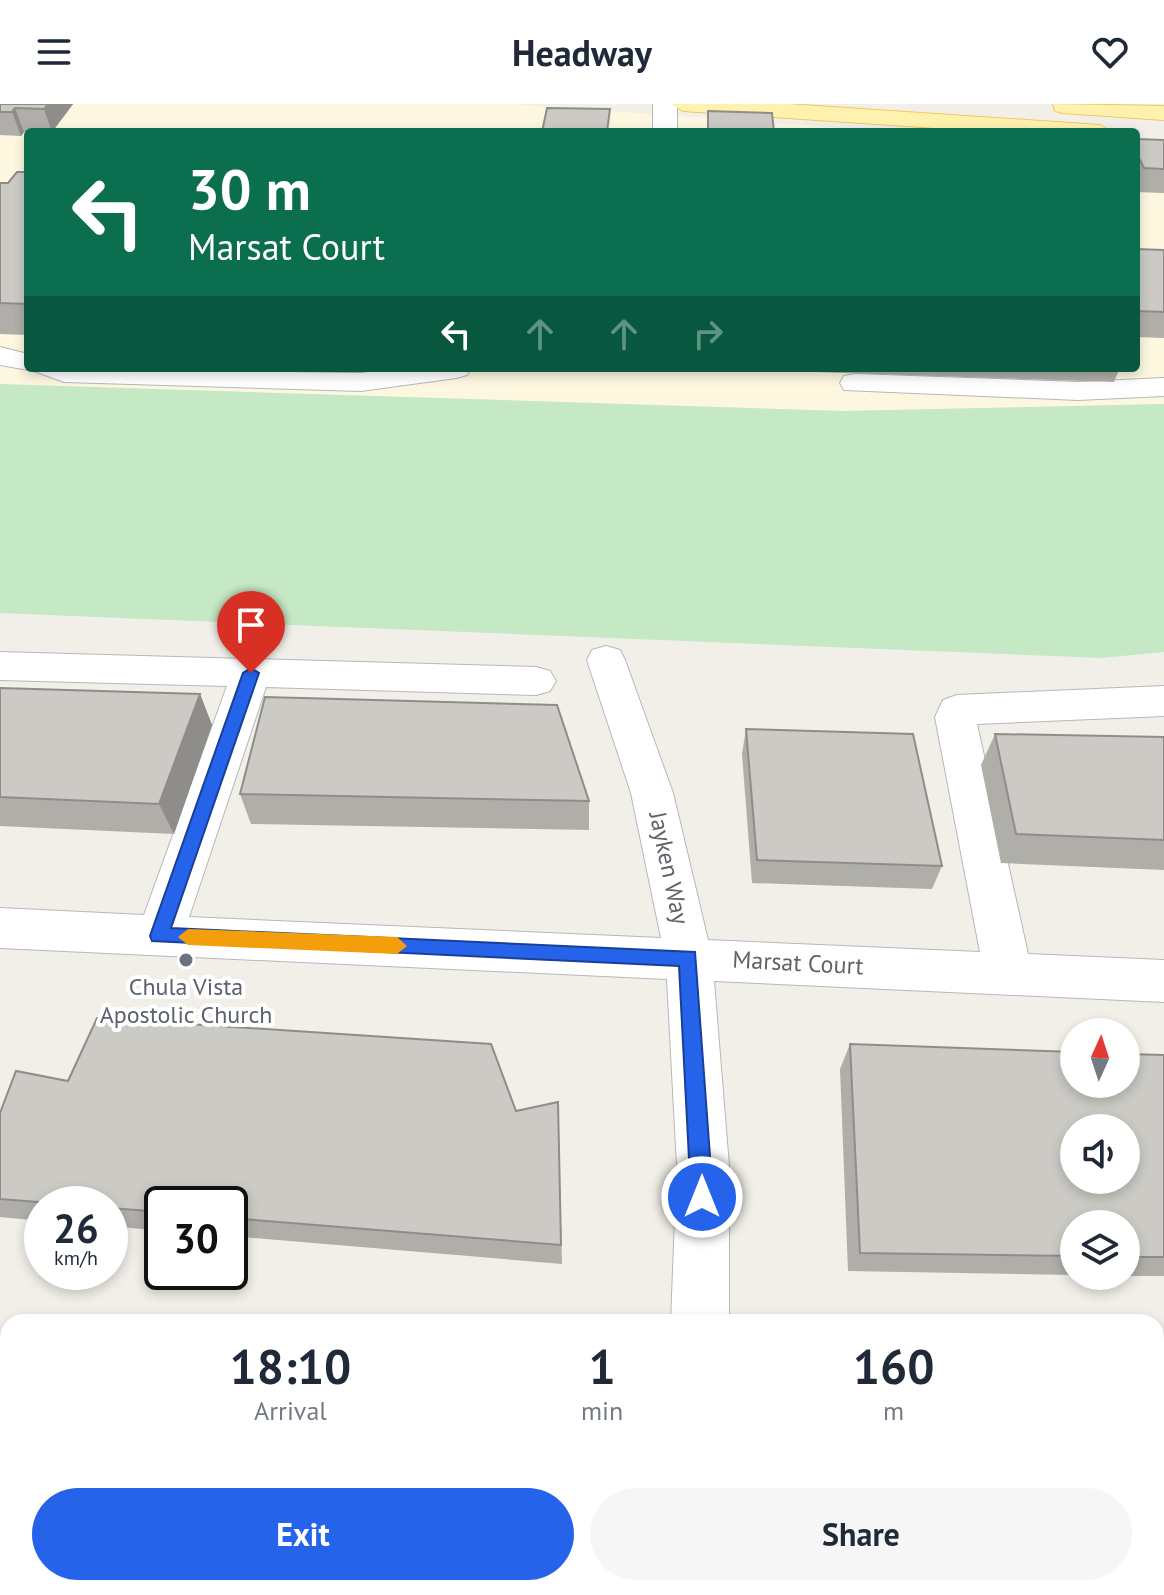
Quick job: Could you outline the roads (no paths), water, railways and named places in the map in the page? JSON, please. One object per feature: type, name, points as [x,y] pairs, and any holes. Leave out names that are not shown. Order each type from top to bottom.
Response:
[{"type":"main road","points":[[683,104],[1040,128]]},
{"type":"main road","points":[[1022,104],[1122,107],[1164,113]]},
{"type":"main road","points":[[1140,134],[1164,136]]},
{"type":"street","points":[[665,104],[665,128]]},
{"type":"street","points":[[0,356],[24,362]]},
{"type":"street","points":[[61,372],[361,382],[434,372]]},
{"type":"street","points":[[855,383],[1078,391],[1164,387]]},
{"type":"street","name":"Jayken Way","points":[[606,660],[652,793],[689,958],[703,1166],[700,1314]]},
{"type":"street","points":[[0,666],[536,681]]},
{"type":"street","points":[[159,936],[251,673]]},
{"type":"street","points":[[1008,973],[955,717],[957,710],[1164,701]]},
{"type":"street","name":"Marsat Court","points":[[0,928],[1164,981]]},
{"type":"place","name":"Chula Vista Apostolic Church","points":[[186,960]]}]
